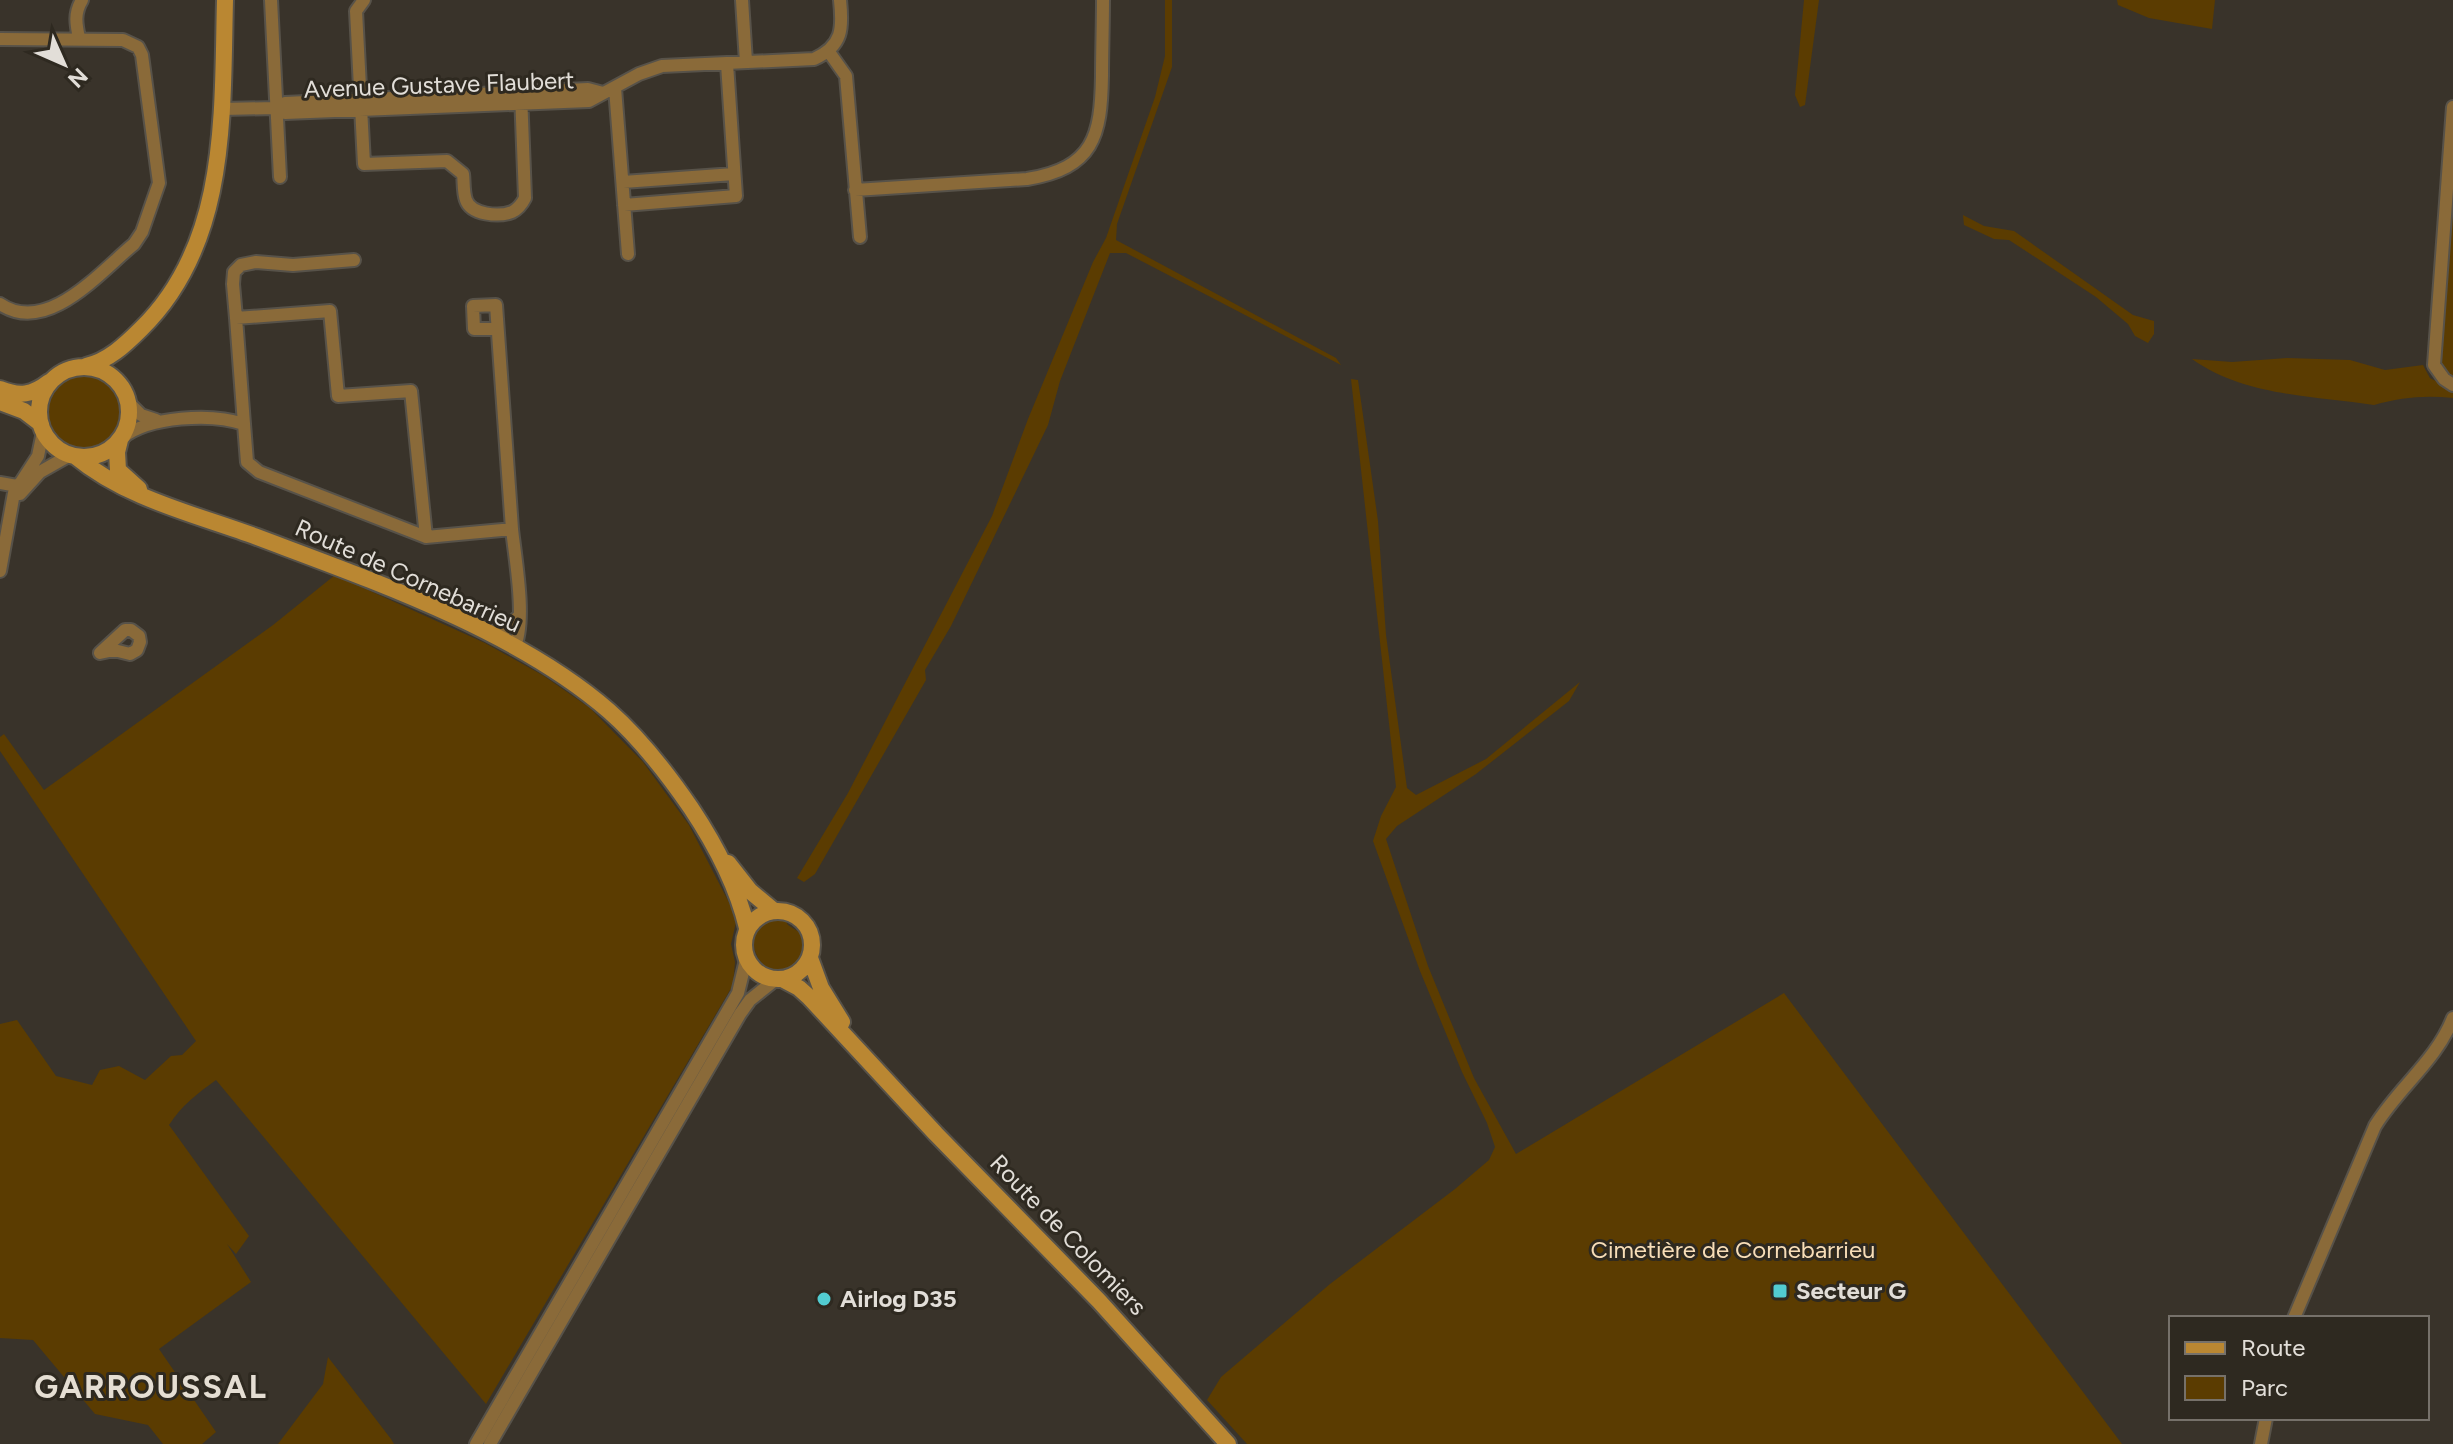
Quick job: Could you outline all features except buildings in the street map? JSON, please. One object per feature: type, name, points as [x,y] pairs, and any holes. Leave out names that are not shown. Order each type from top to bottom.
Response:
[{"type":"main road","points":[[0,389],[31,394],[68,369],[101,362],[158,313],[174,291],[202,233],[215,180],[222,109],[225,0]]},
{"type":"main road","points":[[120,383],[122,361],[130,340]]},
{"type":"main road","points":[[0,402],[24,411],[42,428],[53,445],[72,456],[89,457],[103,453],[121,439],[129,421],[129,403],[120,383],[105,371],[86,366]]},
{"type":"main road","points":[[42,428],[40,400],[53,378]]},
{"type":"main road","name":"Route de Cornebarrieu","points":[[121,439],[117,452],[118,470],[127,481],[153,499]]},
{"type":"main road","name":"Route de Cornebarrieu","points":[[72,456],[111,482],[351,573],[496,638],[585,692],[629,730],[675,785],[713,843],[750,891],[774,911]]},
{"type":"main road","name":"Route de Cornebarrieu","points":[[713,843],[747,928]]},
{"type":"main road","points":[[774,911],[786,911],[805,924],[811,935],[810,958],[803,968],[793,976],[778,980],[761,975],[746,960],[743,950],[747,928],[758,916],[774,911]]},
{"type":"main road","name":"Route de Colomiers","points":[[810,958],[821,988],[869,1063]]},
{"type":"main road","name":"Route de Colomiers","points":[[778,980],[799,988],[809,997],[1099,1301],[1228,1444]]},
{"type":"street","points":[[79,38],[75,21],[77,7],[82,0]]},
{"type":"street","name":"Avenue Gustave Flaubert","points":[[271,0],[280,177]]},
{"type":"street","points":[[364,0],[356,11],[364,164],[447,161],[463,174],[465,198],[470,207],[478,212],[510,213],[520,207],[525,198],[521,98]]},
{"type":"street","points":[[742,0],[746,62]]},
{"type":"street","points":[[628,254],[623,182],[609,90],[662,66],[814,59],[829,52],[837,40],[842,25],[840,0]]},
{"type":"street","points":[[855,190],[1027,179],[1065,169],[1083,155],[1094,138],[1102,116],[1103,0]]},
{"type":"street","points":[[0,39],[79,38],[132,43],[142,55],[159,171],[155,198],[134,244],[66,301],[39,313],[20,313],[0,304]]},
{"type":"street","points":[[829,52],[846,76],[860,237]]},
{"type":"street","points":[[624,205],[736,196],[727,64]]},
{"type":"street","name":"Avenue Gustave Flaubert","points":[[222,109],[276,108],[285,103],[360,105],[521,98],[588,89],[609,90]]},
{"type":"street","points":[[2453,107],[2434,365],[2453,385]]},
{"type":"street","points":[[623,182],[734,174]]},
{"type":"street","points":[[354,260],[293,265],[256,262],[241,265],[234,272],[247,462],[259,472],[426,537],[512,529]]},
{"type":"street","points":[[236,318],[330,311],[338,396],[411,391],[426,537]]},
{"type":"street","points":[[497,329],[520,606],[519,631],[514,648]]},
{"type":"street","points":[[129,403],[146,418],[167,421]]},
{"type":"street","points":[[121,439],[135,428],[167,421],[225,418],[244,424]]},
{"type":"street","points":[[0,571],[17,486],[38,456],[42,428]]},
{"type":"street","points":[[12,507],[40,472],[72,456]]},
{"type":"street","points":[[0,483],[17,486]]},
{"type":"street","points":[[496,638],[518,617]]},
{"type":"street","points":[[476,1444],[738,993],[746,960]]},
{"type":"street","points":[[490,1444],[740,1014],[750,1000],[778,980]]},
{"type":"street","points":[[2295,1316],[2375,1126],[2387,1106],[2440,1045],[2453,1018]]},
{"type":"street","points":[[2261,1444],[2266,1420]]},
{"type":"green space","points":[[1165,0],[1172,0],[1172,67],[1117,224],[1116,240],[1336,358],[1341,365],[1126,253],[1110,253],[1060,381],[1048,425],[951,626],[925,670],[926,680],[815,874],[804,882],[797,878],[848,793],[992,516],[1028,419],[1093,262],[1106,238],[1155,97],[1165,56]]},
{"type":"green space","points":[[1804,0],[1819,0],[1805,105],[1800,107],[1795,95]]},
{"type":"green space","points":[[2117,0],[2215,0],[2212,29],[2149,18],[2118,5]]},
{"type":"green space","points":[[2453,204],[2453,379],[2438,360]]},
{"type":"green space","points":[[1963,215],[1984,226],[2014,231],[2133,315],[2154,321],[2154,334],[2148,343],[2135,336],[2128,324],[2096,297],[2009,240],[1994,239],[1964,225]]},
{"type":"green space","points":[[2287,358],[2350,360],[2385,370],[2423,365],[2430,378],[2453,390],[2453,398],[2414,397],[2374,405],[2303,396],[2234,381],[2192,359],[2232,362]]},
{"type":"green space","points":[[78,375],[92,375],[106,381],[117,392],[123,413],[120,428],[112,440],[92,451],[78,451],[64,445],[53,434],[47,420],[47,406],[53,392],[64,381]]},
{"type":"green space","name":"Cimetière de Cornebarrieu","points":[[1351,379],[1358,380],[1378,521],[1386,635],[1407,788],[1416,795],[1486,759],[1580,682],[1569,701],[1476,774],[1397,826],[1386,839],[1428,966],[1474,1078],[1516,1154],[1784,993],[2122,1444],[1247,1444],[1207,1400],[1221,1377],[1330,1284],[1455,1189],[1489,1160],[1495,1147],[1420,971],[1373,841],[1381,816],[1396,787]]},
{"type":"green space","points":[[335,575],[485,643],[544,676],[590,708],[643,762],[689,825],[737,918],[731,944],[735,962],[733,985],[486,1404],[216,1080],[196,1095],[169,1125],[249,1236],[236,1254],[227,1244],[251,1282],[159,1349],[216,1432],[202,1444],[163,1444],[148,1425],[95,1414],[33,1340],[0,1338],[0,1024],[17,1020],[56,1076],[92,1085],[100,1070],[119,1066],[145,1080],[171,1056],[182,1055],[196,1041],[0,751],[0,737],[4,734],[44,790],[273,625]]},
{"type":"green space","points":[[785,920],[802,934],[804,946],[796,963],[783,971],[772,970],[762,963],[754,941],[757,930],[767,922]]},
{"type":"green space","points":[[328,1357],[394,1444],[278,1444],[323,1384]]},
{"type":"place","name":"Secteur G","points":[[1780,1291]]},
{"type":"place","name":"Airlog D35","points":[[824,1299]]},
{"type":"district","name":"GARROUSSAL","points":[[151,1387]]}]
